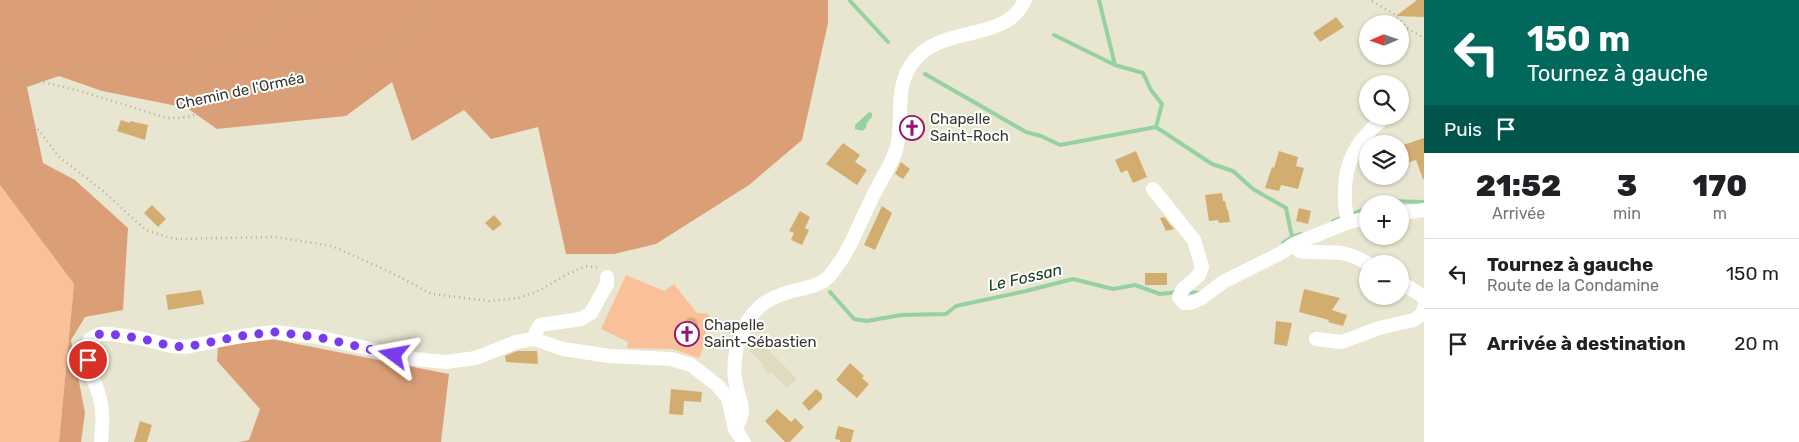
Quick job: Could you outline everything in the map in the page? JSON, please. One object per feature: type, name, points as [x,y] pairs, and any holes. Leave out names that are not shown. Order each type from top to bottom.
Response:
[{"type":"street","points":[[734,429],[742,418],[734,365],[742,331],[750,316],[762,303],[781,293],[812,286],[826,279],[840,261],[896,151],[904,81],[910,65],[922,52],[935,43],[997,26],[1015,16],[1024,0]]},
{"type":"street","points":[[1349,222],[1346,214],[1345,195],[1347,166],[1364,137],[1376,125]]},
{"type":"street","points":[[1153,188],[1194,240],[1202,267],[1199,275],[1181,293],[1184,303],[1197,301],[1223,282],[1282,253],[1294,244],[1349,222],[1359,220]]},
{"type":"street","points":[[1409,211],[1424,210]]},
{"type":"street","points":[[1294,244],[1299,250],[1309,252],[1339,251],[1359,259]]},
{"type":"street","points":[[534,339],[540,326],[581,319],[591,313],[607,284],[608,277]]},
{"type":"street","points":[[1409,288],[1424,299]]},
{"type":"street","points":[[1316,339],[1342,342],[1379,328],[1414,320],[1422,314],[1424,308]]},
{"type":"street","points":[[101,442],[103,416],[100,397],[90,369],[86,350],[90,339],[100,334],[139,338],[171,346],[186,347],[241,336],[274,332],[318,337],[414,359],[446,362],[476,358],[516,342],[534,339],[563,349],[609,356],[671,359],[691,365],[717,384],[728,398],[734,429],[744,442]]},
{"type":"path","points":[[12,75],[61,70],[188,74],[295,10],[306,0]]},
{"type":"path","name":"Chemin de l'Orméa","points":[[0,71],[80,91],[167,118],[181,118],[286,95],[342,76],[410,31],[429,0]]},
{"type":"path","points":[[1372,1],[1394,14],[1407,28],[1424,38]]},
{"type":"path","points":[[0,97],[18,108],[58,156],[102,191],[146,230],[174,239],[275,237],[332,246],[390,272],[432,294],[489,302],[518,298],[536,292],[586,266],[598,266],[605,271],[608,277]]},
{"type":"shaded area","points":[[0,0],[828,0],[828,23],[802,140],[749,185],[656,244],[614,254],[566,254],[538,127],[491,139],[464,110],[412,141],[392,82],[346,116],[217,129],[187,108],[102,91],[59,76],[27,87],[43,163],[75,180],[128,228],[123,310],[85,317],[71,340],[85,413],[81,442],[59,442],[74,284],[0,185]]},
{"type":"shaded area","points":[[869,112],[872,113],[872,117],[867,123],[866,128],[862,131],[855,129],[855,125]]},
{"type":"shaded area","points":[[0,185],[74,284],[59,442],[0,442]]},
{"type":"shaded area","points":[[626,275],[664,291],[674,284],[697,313],[709,314],[704,345],[699,358],[672,349],[627,348],[628,342],[601,329]]},
{"type":"shaded area","points":[[272,339],[449,374],[441,442],[239,442],[249,440],[260,409],[217,361],[218,347]]},
{"type":"shaded area","points":[[758,339],[797,379],[787,388],[772,373],[769,374],[762,367],[763,364],[748,349]]},
{"type":"building","points":[[1417,0],[1424,0],[1424,17],[1397,15]]},
{"type":"building","points":[[1336,17],[1344,27],[1320,42],[1313,33]]},
{"type":"building","name":"Chapelle Saint-Roch","points":[[910,116],[918,116],[918,137],[907,136]]},
{"type":"building","points":[[121,120],[148,125],[145,140],[117,131]]},
{"type":"building","points":[[1424,138],[1424,179],[1416,160],[1409,162],[1409,143]]},
{"type":"building","points":[[843,143],[860,155],[855,162],[867,170],[857,185],[826,164]]},
{"type":"building","points":[[1136,151],[1147,177],[1133,183],[1127,170],[1121,173],[1115,160]]},
{"type":"building","points":[[1279,151],[1298,157],[1296,166],[1304,168],[1298,189],[1281,185],[1279,191],[1265,188]]},
{"type":"building","points":[[901,162],[910,169],[903,179],[895,174]]},
{"type":"building","points":[[1222,193],[1230,222],[1219,223],[1218,220],[1209,221],[1205,195]]},
{"type":"building","points":[[152,205],[166,219],[158,227],[144,213]]},
{"type":"building","points":[[882,206],[892,213],[875,250],[864,245]]},
{"type":"building","points":[[1299,208],[1311,211],[1308,224],[1296,221]]},
{"type":"building","points":[[800,211],[810,217],[805,228],[809,230],[802,245],[791,240],[794,233],[789,231]]},
{"type":"building","points":[[494,215],[502,224],[493,231],[485,223]]},
{"type":"building","points":[[1164,217],[1174,229],[1166,231],[1160,218]]},
{"type":"building","points":[[1145,273],[1167,273],[1167,285],[1145,285]]},
{"type":"building","points":[[1304,289],[1340,298],[1332,310],[1347,315],[1343,326],[1299,312]]},
{"type":"building","points":[[201,290],[204,304],[168,310],[166,295]]},
{"type":"building","name":"Chapelle Saint-Sébastien","points":[[691,317],[696,319],[698,325],[688,347],[676,342],[687,319]]},
{"type":"building","points":[[1276,321],[1292,323],[1287,346],[1274,344]]},
{"type":"building","points":[[517,351],[537,351],[538,364],[506,362],[505,356]]},
{"type":"building","points":[[850,363],[864,376],[862,378],[869,384],[857,398],[836,380]]},
{"type":"building","points":[[671,389],[702,392],[701,402],[684,401],[683,415],[669,414]]},
{"type":"building","points":[[816,389],[822,394],[822,399],[809,411],[802,403]]},
{"type":"building","points":[[777,409],[791,422],[795,418],[804,427],[790,442],[785,442],[765,421]]},
{"type":"building","points":[[140,421],[152,425],[147,442],[134,442]]},
{"type":"building","points":[[838,426],[854,430],[851,442],[840,442],[840,440],[835,439]]},
{"type":"waterway","points":[[1099,0],[1115,65]]},
{"type":"waterway","points":[[850,1],[888,42]]},
{"type":"waterway","points":[[1054,35],[1115,65],[1143,73],[1151,90],[1162,104],[1156,127]]},
{"type":"waterway","points":[[925,74],[1026,132],[1041,136],[1060,145],[1156,127],[1212,164],[1233,171],[1253,189],[1286,208],[1292,237]]},
{"type":"waterway","name":"Le Fossan","points":[[1409,202],[1424,202]]},
{"type":"waterway","name":"Le Fossan","points":[[1333,221],[1359,211]]},
{"type":"waterway","name":"Le Fossan","points":[[1283,243],[1301,234]]},
{"type":"waterway","name":"Le Fossan","points":[[830,292],[854,319],[867,321],[901,315],[946,314],[956,306],[1073,279],[1113,289],[1135,285],[1160,294],[1178,292]]},
{"type":"waterway","name":"Le Fossan","points":[[1185,292],[1200,293]]},
{"type":"place","name":"Chapelle Saint-Roch","points":[[912,128]]},
{"type":"place","name":"Chapelle Saint-Sébastien","points":[[687,334]]},
{"type":"route","points":[[88,360],[86,350],[90,339],[100,334],[139,338],[171,346],[186,347],[241,336],[274,332],[318,337],[394,355]]}]
